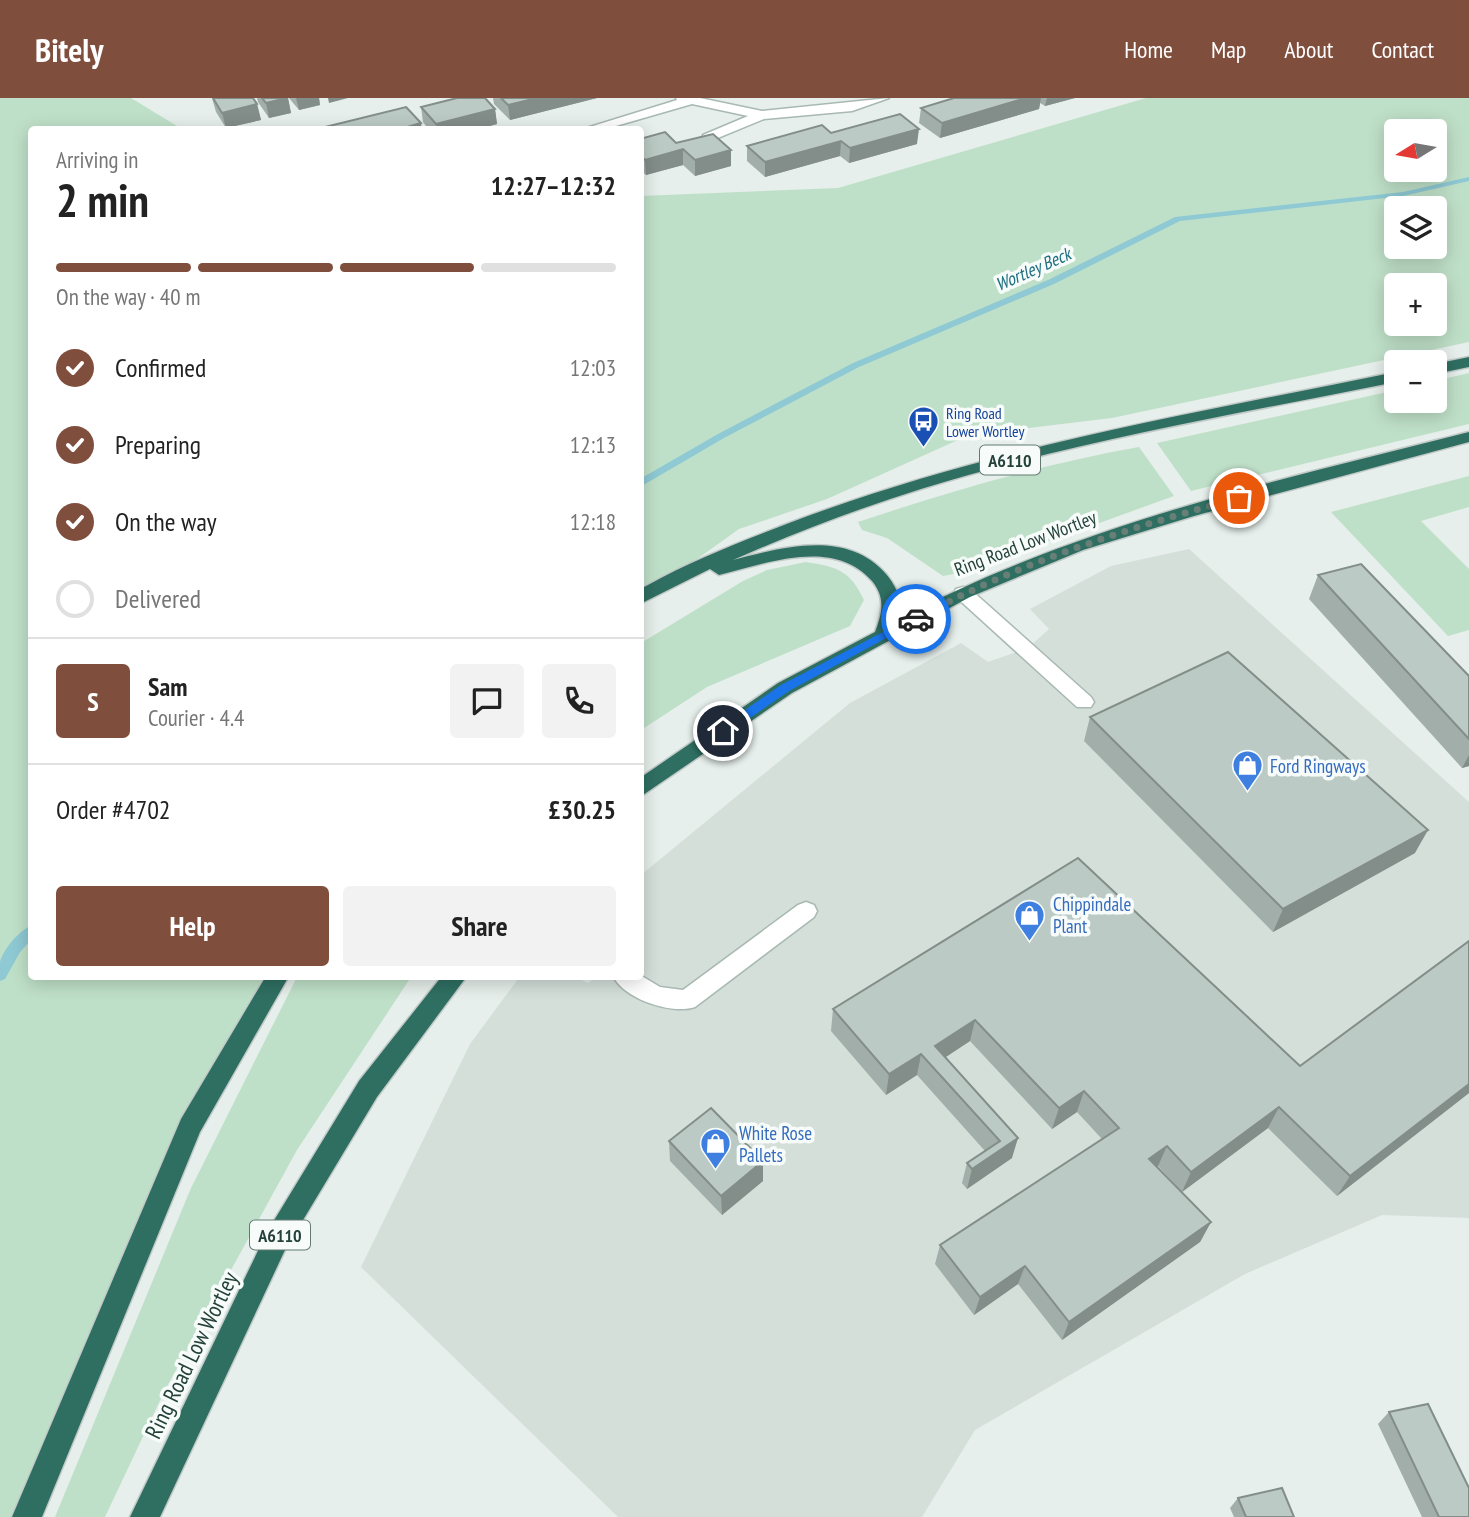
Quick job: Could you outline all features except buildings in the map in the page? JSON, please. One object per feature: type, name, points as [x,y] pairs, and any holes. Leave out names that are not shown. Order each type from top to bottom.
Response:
[{"type":"highway","points":[[1447,367],[1469,362]]},
{"type":"highway","name":"A6110","points":[[644,596],[666,582],[806,522],[933,480],[1052,448],[1384,379]]},
{"type":"highway","name":"Ring Road Low Wortley","points":[[644,786],[785,688],[963,593],[1077,547],[1188,512],[1469,437]]},
{"type":"highway","points":[[666,582],[796,552],[839,552],[873,566],[887,589],[892,608],[882,638]]},
{"type":"highway","points":[[27,1517],[190,1127],[276,980]]},
{"type":"highway","name":"Ring Road Low Wortley","points":[[145,1517],[276,1241],[368,1089],[453,980]]},
{"type":"street","points":[[708,138],[762,116],[852,107],[883,98]]},
{"type":"street","points":[[599,126],[685,99],[762,116]]},
{"type":"street","points":[[963,593],[1084,702]]},
{"type":"street","points":[[630,980],[655,996],[687,1000],[806,911]]},
{"type":"shaded area","points":[[1189,549],[1469,802],[1469,1218],[1382,1215],[1245,1274],[975,1430],[922,1517],[618,1517],[361,1267],[470,1044],[517,980],[581,980],[588,983],[592,980],[644,980],[644,873],[850,703],[961,643],[988,662],[1028,648],[1049,629],[1030,609],[1111,566]]},
{"type":"green space","points":[[0,98],[131,98],[177,126],[28,126],[28,980],[276,980],[190,1127],[27,1517],[0,1517]]},
{"type":"green space","points":[[1146,98],[1469,98],[1469,342],[1431,350],[1384,350],[1384,360],[1112,418],[969,435],[827,499],[739,529],[644,597],[644,196],[838,188]]},
{"type":"green space","points":[[1469,373],[1469,424],[1191,491],[1157,443],[1384,393],[1384,413],[1447,413],[1447,378]]},
{"type":"green space","points":[[1139,447],[1174,496],[964,572],[943,576],[887,538],[862,530],[858,522],[997,479]]},
{"type":"green space","points":[[1469,476],[1469,507],[1421,521],[1469,569],[1469,630],[1448,636],[1331,512]]},
{"type":"green space","points":[[806,562],[834,568],[848,576],[864,600],[850,626],[707,687],[644,728],[644,641],[743,581],[767,570]]},
{"type":"green space","points":[[295,980],[409,980],[297,1150],[164,1392],[105,1517],[55,1517],[191,1188]]},
{"type":"waterway","name":"Wortley Beck","points":[[644,482],[721,436],[856,365],[1051,282],[1178,219],[1403,194],[1469,179]]},
{"type":"waterway","name":"Wortley Beck","points":[[0,975],[15,948],[28,934]]},
{"type":"way so far","points":[[916,619],[963,593],[1077,547],[1239,498]]},
{"type":"place","name":"Ring Road Lower Wortley","points":[[923,449]]},
{"type":"place","name":"Ford Ringways","points":[[1247,793]]},
{"type":"place","name":"Chippindale Plant","points":[[1030,942]]},
{"type":"place","name":"White Rose Pallets","points":[[716,1171]]},
{"type":"route","points":[[723,731],[785,688],[916,619]]}]
